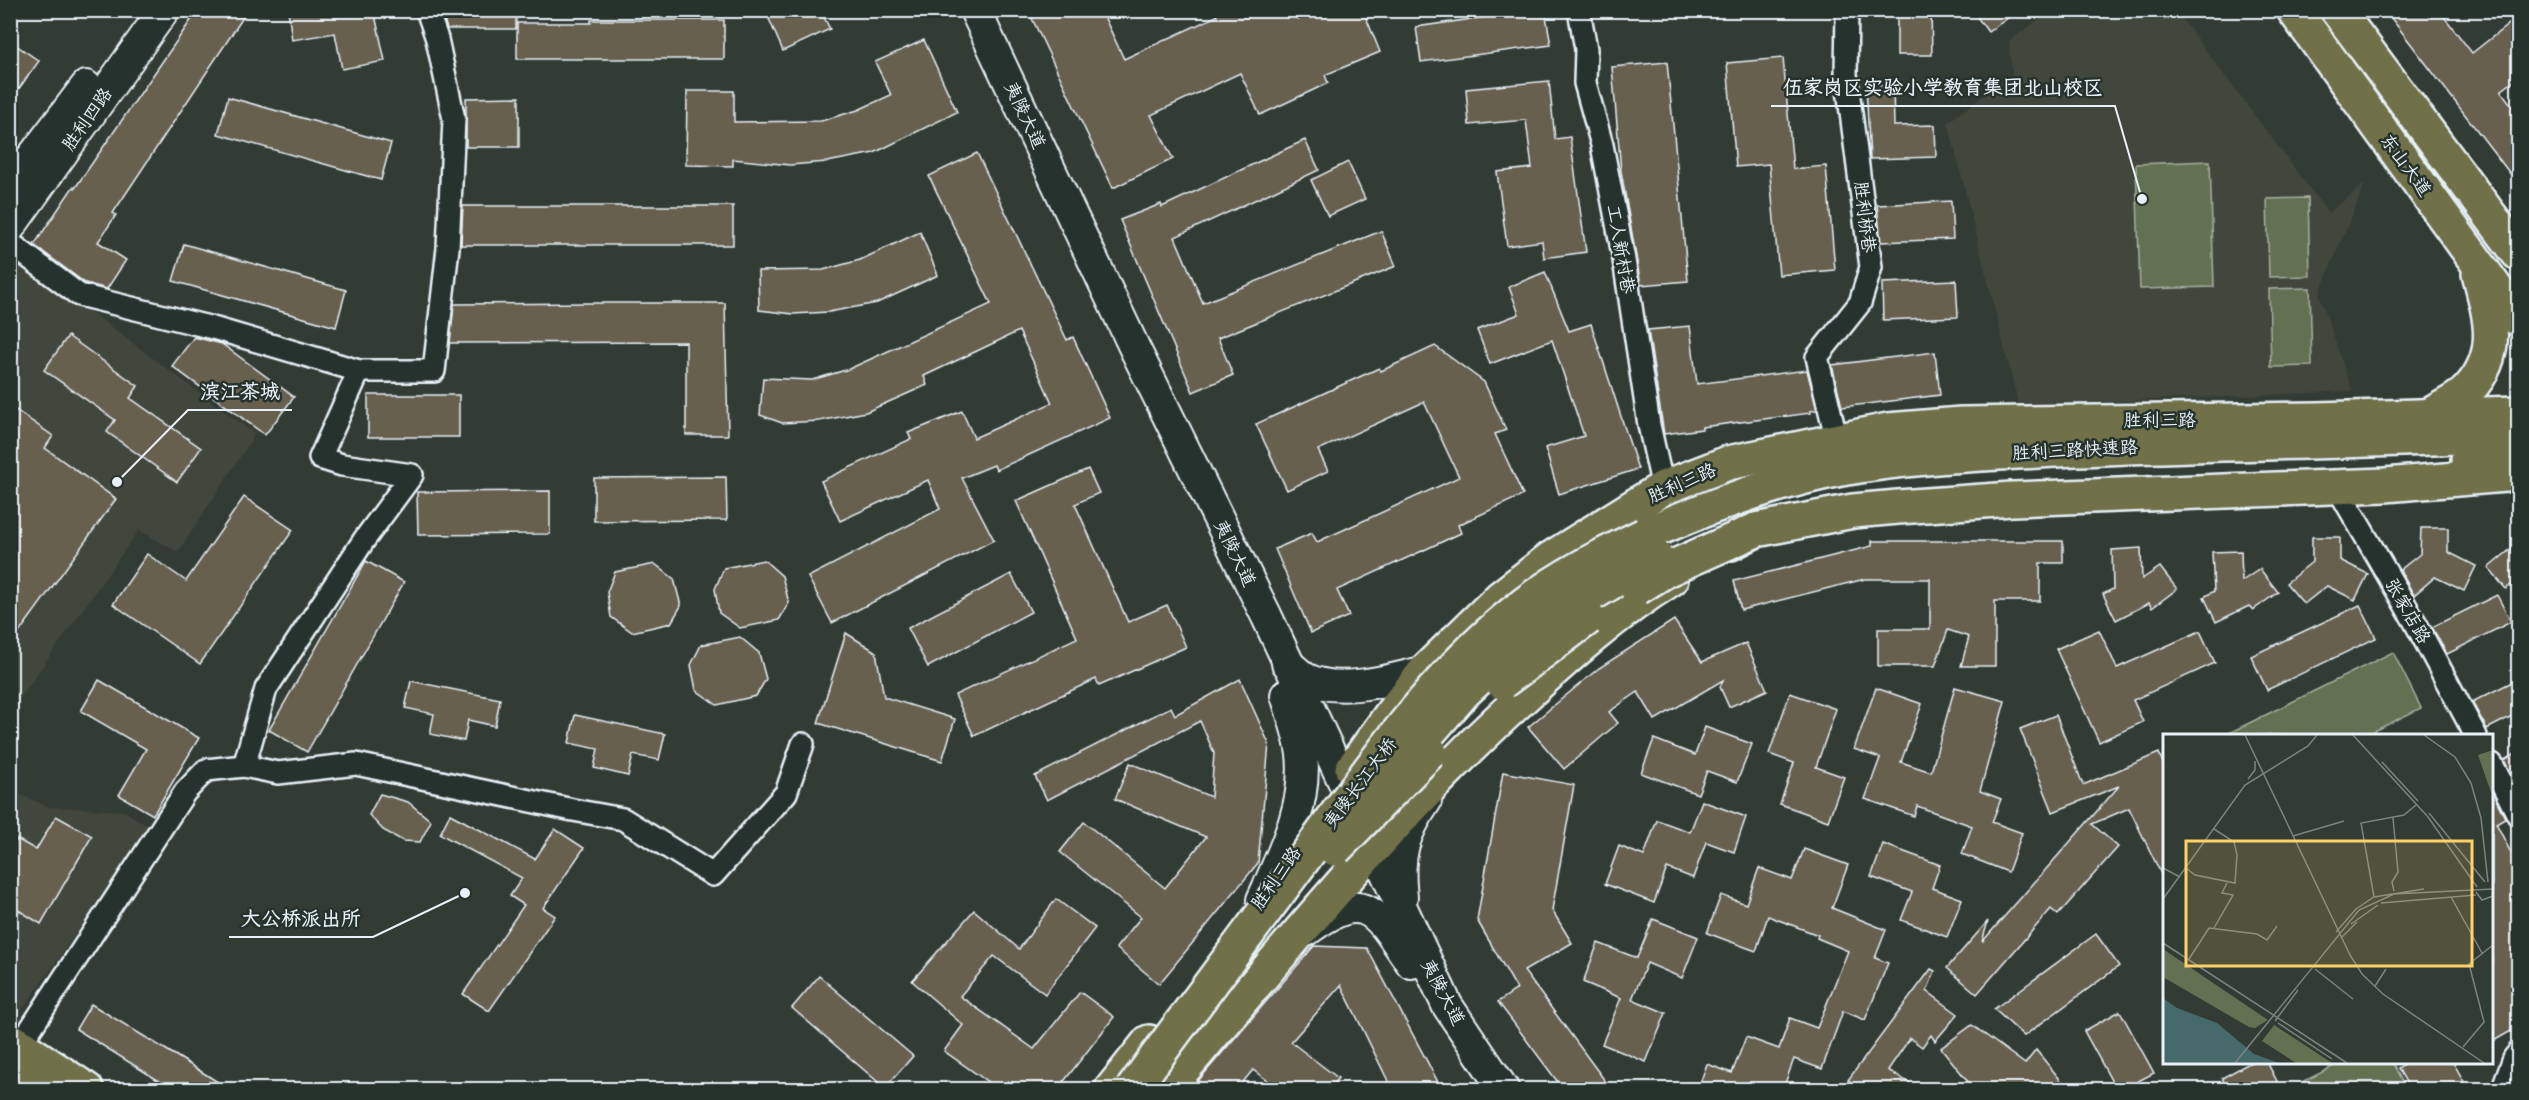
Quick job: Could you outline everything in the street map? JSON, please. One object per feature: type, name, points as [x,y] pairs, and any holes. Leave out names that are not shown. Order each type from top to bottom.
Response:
[{"type":"main road","name":"胜利四路","points":[[10,186],[141,10]]},
{"type":"main road","name":"胜利四路","points":[[10,227],[164,10]]},
{"type":"main road","name":"夷陵大道","points":[[961,10],[1123,355],[1255,623],[1286,676]]},
{"type":"main road","name":"夷陵大道","points":[[975,10],[1338,789],[1357,853],[1446,1005],[1504,1089]]},
{"type":"main road","name":"东山大道","points":[[2294,10],[2518,319]]},
{"type":"main road","points":[[2316,10],[2398,129],[2518,286]]},
{"type":"main road","points":[[2337,10],[2518,253]]},
{"type":"main road","points":[[2354,10],[2518,221]]},
{"type":"main road","points":[[2428,416],[2469,391],[2487,365],[2492,338],[2487,304],[2474,258]]},
{"type":"main road","name":"胜利三路","points":[[1111,1089],[1262,900],[1364,750],[1425,671],[1500,598],[1550,560],[1663,488],[1728,464],[1888,430],[1961,424],[2318,419],[2518,413]]},
{"type":"main road","points":[[1527,602],[1599,540],[1672,499],[1717,483],[1798,462],[1883,447],[2007,434],[2254,427],[2318,419]]},
{"type":"main road","name":"胜利三路快速路","points":[[1649,545],[1712,506],[1841,469],[1910,460],[2108,448],[2518,434]]},
{"type":"main road","name":"胜利三路快速路","points":[[1649,545],[1721,525],[1786,501],[1850,486],[1908,479],[1971,473],[2047,470],[2518,457]]},
{"type":"main road","points":[[1166,1089],[1294,940],[1357,853],[1500,684],[1587,618],[1666,570],[1756,530],[1853,511],[2012,499],[2337,487],[2518,474]]},
{"type":"main road","points":[[1357,853],[1589,637],[1616,616],[1705,558],[1756,530]]},
{"type":"main road","name":"夷陵长江大桥","points":[[1131,1089],[1360,782],[1419,707],[1486,636],[1527,602],[1584,565],[1649,545]]},
{"type":"main road","name":"夷陵长江大桥","points":[[1153,1089],[1357,853],[1419,742],[1464,692],[1530,631],[1649,545]]},
{"type":"main road","points":[[1262,900],[1292,828],[1301,786],[1302,755],[1286,676],[1304,677],[1322,684],[1339,686],[1384,680],[1425,671]]},
{"type":"main road","points":[[1414,952],[1403,903],[1400,855],[1416,817],[1453,763]]},
{"type":"main road","points":[[1294,940],[1338,911],[1358,907],[1374,913],[1414,952]]},
{"type":"main road","name":"夷陵大道","points":[[1414,952],[1435,1012],[1488,1089]]},
{"type":"main road","points":[[14,1051],[41,1089]]},
{"type":"main road","points":[[14,1051],[87,1089]]},
{"type":"street","points":[[10,243],[79,295],[213,328],[359,371],[434,371],[448,248],[454,119],[437,39],[427,10]]},
{"type":"street","name":"工人新村巷","points":[[1579,10],[1586,49],[1585,83],[1604,157],[1624,260],[1649,425],[1663,488]]},
{"type":"street","name":"胜利桥巷","points":[[1837,441],[1817,357],[1860,303],[1871,267],[1846,74],[1847,10]]},
{"type":"street","points":[[244,766],[266,689],[364,540],[412,476],[342,465],[320,458],[359,371]]},
{"type":"street","name":"张家店路","points":[[2337,487],[2415,622],[2475,734]]},
{"type":"street","points":[[14,1051],[185,792],[206,770],[244,766],[278,773],[356,764],[623,819],[713,875],[786,793],[803,744]]},
{"type":"street","points":[[2493,766],[2518,815]]},
{"type":"street","points":[[2502,1089],[2518,1053]]},
{"type":"shaded area","points":[[2051,11],[2176,11],[2328,213],[2365,184],[2319,294],[2352,391],[2019,406],[1948,122],[2012,75],[2009,41]]},
{"type":"shaded area","points":[[11,253],[255,434],[178,552],[139,530],[11,711]]},
{"type":"shaded area","points":[[10,791],[49,807],[124,811],[151,828],[22,1010],[11,1002]]},
{"type":"green space","points":[[2210,161],[2214,287],[2140,289],[2136,164]]},
{"type":"green space","points":[[2308,198],[2310,276],[2269,277],[2267,199]]},
{"type":"green space","points":[[2310,288],[2312,366],[2271,367],[2269,289]]},
{"type":"green space","points":[[2393,652],[2421,708],[2368,734],[2227,734]]},
{"type":"green space","points":[[2338,1064],[2393,1064],[2406,1089],[2291,1088]]},
{"type":"building","points":[[198,10],[248,10],[113,213],[116,215],[98,242],[126,260],[107,289],[85,283],[34,245]]},
{"type":"building","points":[[288,10],[374,10],[385,61],[342,69],[335,33],[292,40]]},
{"type":"building","points":[[441,10],[516,10],[516,29],[447,29]]},
{"type":"building","points":[[765,10],[820,10],[830,29],[783,51]]},
{"type":"building","points":[[1028,10],[1101,10],[1124,59],[1217,16],[1214,10],[1294,10],[1298,19],[1318,10],[1363,10],[1380,52],[1325,75],[1328,83],[1260,115],[1240,73],[1151,115],[1173,159],[1113,188]]},
{"type":"building","points":[[1507,10],[1545,10],[1551,45],[1421,62],[1416,27],[1507,14]]},
{"type":"building","points":[[1897,10],[1931,10],[1932,55],[1897,55]]},
{"type":"building","points":[[1972,10],[2019,10],[1988,32]]},
{"type":"building","points":[[2385,10],[2439,10],[2472,53],[2518,17],[2518,78],[2501,91],[2518,114],[2518,184]]},
{"type":"building","points":[[591,20],[724,20],[724,59],[517,59],[517,23],[591,23]]},
{"type":"building","points":[[924,40],[957,112],[874,153],[827,162],[790,165],[733,159],[733,166],[686,165],[687,91],[734,91],[734,122],[821,121],[858,110],[891,95],[875,62]]},
{"type":"building","points":[[10,41],[39,61],[10,101]]},
{"type":"building","points":[[1783,58],[1793,169],[1826,166],[1835,270],[1779,275],[1769,164],[1736,167],[1727,63]]},
{"type":"building","points":[[1667,62],[1688,281],[1641,285],[1621,171],[1612,67]]},
{"type":"building","points":[[1549,81],[1555,139],[1570,137],[1586,252],[1544,258],[1542,241],[1507,246],[1497,172],[1532,168],[1526,120],[1469,125],[1466,89]]},
{"type":"building","points":[[1893,85],[1894,126],[1935,125],[1936,157],[1870,159],[1866,86]]},
{"type":"building","points":[[228,97],[391,143],[381,180],[218,134]]},
{"type":"building","points":[[519,97],[519,147],[466,147],[466,98]]},
{"type":"building","points":[[1305,140],[1319,170],[1175,237],[1203,303],[1381,231],[1396,266],[1218,338],[1233,375],[1193,392],[1120,220],[1161,204],[1162,207]]},
{"type":"building","points":[[977,153],[1067,340],[1073,337],[1110,418],[996,470],[994,465],[962,478],[994,540],[832,623],[808,577],[940,509],[928,480],[840,521],[821,481],[911,439],[908,433],[962,411],[974,438],[1052,403],[1019,331],[924,376],[927,385],[866,412],[819,421],[782,423],[760,415],[763,378],[812,380],[849,369],[991,304],[929,176]]},
{"type":"building","points":[[1348,162],[1365,199],[1328,216],[1311,180]]},
{"type":"building","points":[[1951,201],[1953,239],[1881,242],[1877,205]]},
{"type":"building","points":[[463,206],[733,206],[733,245],[461,245]]},
{"type":"building","points":[[920,232],[938,275],[877,303],[829,312],[793,314],[759,310],[758,271],[823,270],[860,260]]},
{"type":"building","points":[[184,244],[346,290],[336,327],[173,281]]},
{"type":"building","points":[[1545,272],[1569,331],[1591,324],[1638,469],[1559,494],[1545,448],[1584,436],[1552,340],[1490,364],[1477,330],[1519,314],[1509,287]]},
{"type":"building","points":[[1956,280],[1958,317],[1883,320],[1882,283]]},
{"type":"building","points":[[725,303],[728,435],[686,435],[686,342],[450,343],[454,304]]},
{"type":"building","points":[[1690,326],[1697,384],[1807,370],[1817,410],[1810,411],[1811,413],[1664,434],[1648,330]]},
{"type":"building","points":[[68,336],[138,386],[130,398],[201,448],[177,482],[107,432],[115,420],[44,370]]},
{"type":"building","points":[[194,337],[222,344],[294,397],[265,435],[172,366]]},
{"type":"building","points":[[1435,346],[1484,382],[1506,430],[1495,434],[1523,495],[1458,525],[1461,533],[1337,590],[1349,616],[1311,633],[1275,549],[1312,533],[1317,542],[1459,477],[1424,402],[1318,450],[1328,471],[1287,490],[1256,424],[1379,368],[1381,371]]},
{"type":"building","points":[[1935,352],[1940,395],[1842,407],[1832,365]]},
{"type":"building","points":[[368,395],[459,395],[459,437],[368,437]]},
{"type":"building","points":[[10,406],[53,436],[45,448],[116,499],[10,645]]},
{"type":"building","points":[[1088,469],[1099,493],[1075,504],[1128,622],[1167,605],[1186,647],[1099,686],[1096,679],[974,736],[955,695],[1077,638],[1016,501]]},
{"type":"building","points":[[726,477],[727,520],[594,521],[594,478]]},
{"type":"building","points":[[550,491],[550,534],[418,535],[417,492]]},
{"type":"building","points":[[244,497],[293,530],[200,664],[113,604],[147,554],[186,581]]},
{"type":"building","points":[[2421,528],[2448,528],[2448,552],[2476,566],[2464,591],[2435,577],[2414,595],[2400,570],[2420,554]]},
{"type":"building","points":[[2312,537],[2340,537],[2340,560],[2368,574],[2355,600],[2327,586],[2304,604],[2286,583],[2312,562]]},
{"type":"building","points":[[1872,541],[2063,541],[2063,563],[2040,563],[2040,601],[1995,601],[1995,666],[1961,666],[1969,637],[1948,630],[1935,666],[1878,666],[1878,629],[1930,629],[1930,579],[1865,579],[1741,610],[1734,581],[1872,546]]},
{"type":"building","points":[[2518,543],[2518,579],[2506,589],[2488,568]]},
{"type":"building","points":[[2141,548],[2142,579],[2160,567],[2177,589],[2152,608],[2149,603],[2116,620],[2103,594],[2113,589],[2112,550]]},
{"type":"building","points":[[2241,551],[2242,581],[2260,569],[2278,592],[2253,610],[2249,606],[2216,622],[2204,597],[2214,591],[2212,552]]},
{"type":"building","points":[[764,560],[782,576],[789,603],[779,620],[740,628],[719,613],[715,589],[724,568]]},
{"type":"building","points":[[366,561],[404,582],[307,752],[269,730]]},
{"type":"building","points":[[655,564],[674,579],[681,606],[671,623],[632,632],[611,617],[607,592],[615,572]]},
{"type":"building","points":[[1011,574],[1031,612],[928,667],[908,628]]},
{"type":"building","points":[[2497,595],[2511,622],[2447,654],[2432,627]]},
{"type":"building","points":[[2360,605],[2376,638],[2267,690],[2251,656]]},
{"type":"building","points":[[1674,620],[1702,662],[1746,643],[1767,690],[1729,707],[1720,687],[1723,680],[1655,720],[1638,692],[1609,712],[1618,723],[1564,769],[1528,727],[1599,668]]},
{"type":"building","points":[[2099,630],[2117,668],[2200,631],[2215,663],[2133,700],[2143,722],[2099,742],[2056,649]]},
{"type":"building","points":[[846,633],[876,652],[884,697],[955,719],[942,761],[818,723]]},
{"type":"building","points":[[740,637],[759,653],[766,679],[756,696],[717,705],[696,690],[691,665],[701,645]]},
{"type":"building","points":[[1240,679],[1269,744],[1258,863],[1159,984],[1116,948],[1141,917],[1060,852],[1084,822],[1165,888],[1206,837],[1115,799],[1130,763],[1211,797],[1214,753],[1200,721],[1047,800],[1035,776],[1171,707],[1175,715]]},
{"type":"building","points":[[2518,679],[2518,713],[2487,729],[2472,702]]},
{"type":"building","points":[[99,680],[199,738],[153,815],[119,795],[146,749],[81,711]]},
{"type":"building","points":[[411,681],[500,699],[495,726],[468,720],[464,741],[430,734],[434,714],[405,708]]},
{"type":"building","points":[[1955,687],[2005,701],[1980,791],[2001,799],[1992,822],[2022,833],[2008,872],[1962,854],[1972,826],[1917,806],[1914,816],[1865,799],[1880,758],[1854,749],[1876,688],[1922,704],[1901,762],[1931,772]]},
{"type":"building","points":[[1790,693],[1836,709],[1816,767],[1844,777],[1828,821],[1780,804],[1794,763],[1769,754]]},
{"type":"building","points":[[575,715],[665,734],[659,760],[633,755],[628,776],[594,768],[598,749],[569,743]]},
{"type":"building","points":[[2056,715],[2083,785],[2159,753],[2163,763],[2163,878],[2129,808],[2092,824],[2118,847],[2058,915],[2051,909],[1977,994],[1947,968],[1988,921],[1982,942],[2119,786],[2053,812],[2020,729]]},
{"type":"building","points":[[1705,727],[1752,744],[1737,782],[1707,771],[1698,794],[1641,773],[1654,739],[1695,755]]},
{"type":"building","points":[[2518,752],[2518,788],[2504,760]]},
{"type":"building","points":[[1503,772],[1574,785],[1552,910],[1572,943],[1524,971],[1611,1089],[1563,1089],[1498,1002],[1517,989],[1477,920]]},
{"type":"building","points":[[2493,793],[2505,818],[2496,823],[2518,867],[2518,1027],[2493,1041]]},
{"type":"building","points":[[380,794],[408,802],[431,821],[420,842],[403,841],[383,830],[369,815]]},
{"type":"building","points":[[1702,801],[1746,817],[1734,852],[1706,842],[1693,878],[1667,868],[1654,903],[1605,884],[1619,846],[1644,856],[1657,820],[1690,832]]},
{"type":"building","points":[[450,814],[535,859],[555,829],[584,848],[543,908],[555,916],[489,1011],[463,994],[524,905],[510,896],[522,878],[440,834]]},
{"type":"building","points":[[56,816],[92,836],[41,924],[10,905],[10,893],[17,882],[10,878],[10,851],[17,839],[36,850]]},
{"type":"building","points":[[1883,844],[1940,865],[1932,888],[1962,899],[1947,937],[1901,920],[1912,892],[1871,877]]},
{"type":"building","points":[[1804,849],[1848,865],[1832,908],[1886,930],[1875,958],[1888,963],[1865,1020],[1843,1011],[1822,1069],[1794,1059],[1783,1089],[1698,1089],[1707,1064],[1732,1073],[1746,1037],[1779,1049],[1790,1018],[1817,1028],[1848,951],[1817,938],[1818,935],[1768,916],[1756,951],[1707,933],[1721,895],[1746,904],[1759,868],[1792,880]]},
{"type":"building","points":[[1056,899],[1095,928],[1045,994],[994,956],[960,996],[1034,1049],[1080,992],[1114,1017],[1058,1089],[998,1089],[944,1051],[963,1025],[912,981],[974,910],[1019,949]]},
{"type":"building","points":[[1653,919],[1698,937],[1682,978],[1647,963],[1632,999],[1666,1013],[1646,1062],[1602,1044],[1621,998],[1583,982],[1598,943],[1637,958]]},
{"type":"building","points":[[2096,934],[2119,966],[2024,1036],[1994,1009]]},
{"type":"building","points":[[1314,946],[1367,948],[1439,1084],[1429,1089],[1392,1089],[1341,985],[1291,1042],[1338,1078],[1329,1089],[1279,1089],[1253,1070],[1237,1089],[1191,1089]]},
{"type":"building","points":[[1931,969],[1935,971],[1927,991],[1958,1014],[1935,1041],[1931,1035],[1922,1047],[1910,1038],[1888,1070],[1919,1089],[1862,1089],[1848,1080]]},
{"type":"building","points":[[819,976],[913,1056],[885,1088],[792,1008]]},
{"type":"building","points":[[91,1004],[229,1089],[172,1089],[76,1029]]},
{"type":"building","points":[[2120,1011],[2154,1073],[2123,1089],[2116,1089],[2084,1031]]},
{"type":"building","points":[[1972,1025],[2025,1064],[2036,1050],[2068,1089],[1974,1089],[1941,1048]]},
{"type":"building","points":[[2247,1064],[2268,1064],[2281,1089],[2228,1089],[2222,1078]]},
{"type":"building","points":[[2404,1064],[2454,1064],[2468,1089],[2410,1089],[2398,1068]]},
{"type":"place","name":"伍家岗区实验小学教育集团北山校区","points":[[2142,199]]},
{"type":"place","name":"滨江茶城","points":[[117,482]]},
{"type":"place","name":"大公桥派出所","points":[[465,893]]}]
